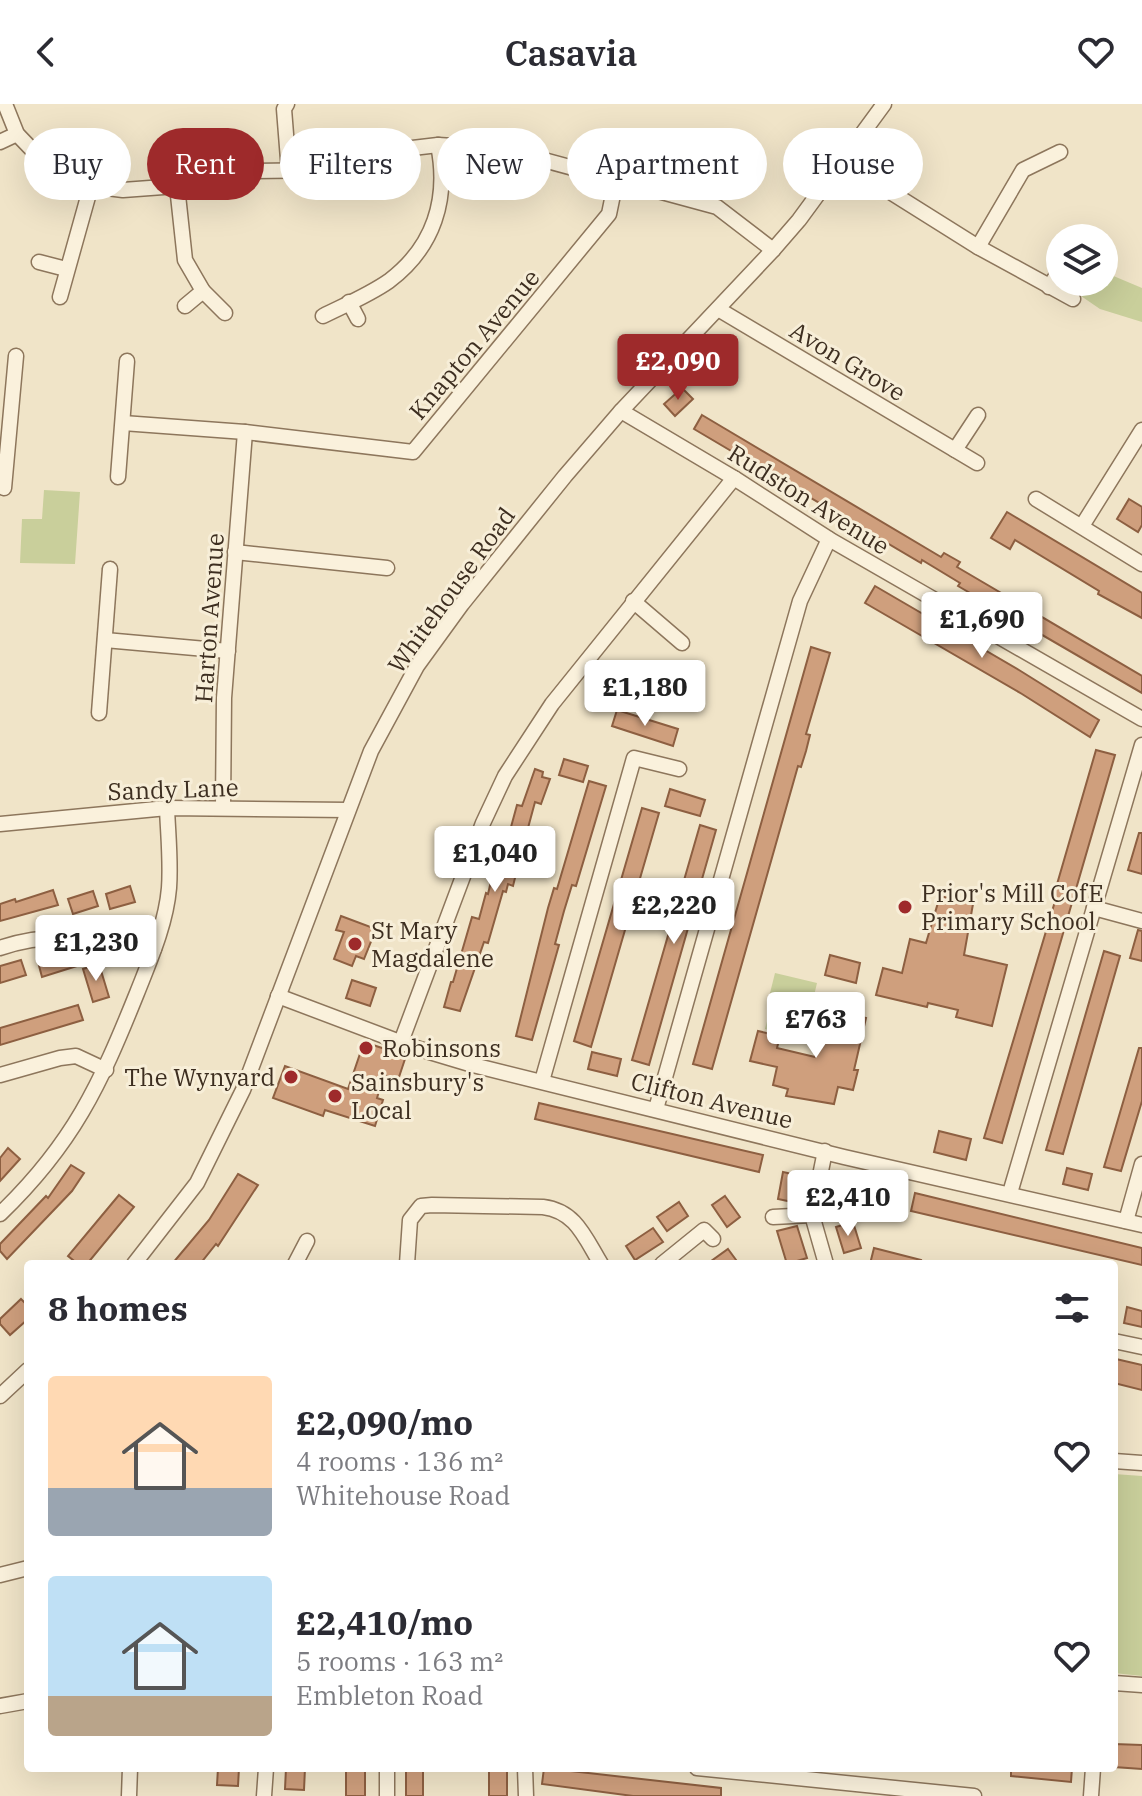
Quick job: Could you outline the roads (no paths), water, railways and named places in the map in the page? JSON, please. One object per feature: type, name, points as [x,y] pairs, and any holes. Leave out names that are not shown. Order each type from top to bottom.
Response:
[{"type":"street","points":[[5,104],[17,134],[24,141]]},
{"type":"street","points":[[286,128],[284,109],[287,104]]},
{"type":"street","name":"Whitehouse Road","points":[[866,128],[884,104]]},
{"type":"street","points":[[0,142],[17,134]]},
{"type":"street","points":[[978,247],[1023,170],[1060,152]]},
{"type":"street","points":[[60,297],[87,200]]},
{"type":"street","points":[[179,200],[185,260],[203,291],[225,313]]},
{"type":"street","points":[[323,316],[387,282],[412,262],[427,240],[442,200]]},
{"type":"street","name":"Knapton Avenue","points":[[123,423],[245,432],[413,452],[609,214],[612,200]]},
{"type":"street","points":[[691,200],[717,207],[773,250]]},
{"type":"street","name":"Whitehouse Road","points":[[137,1260],[197,1183],[243,1090],[371,751],[417,666],[462,604],[565,476],[621,411],[773,250],[811,200]]},
{"type":"street","points":[[903,200],[1046,285]]},
{"type":"street","points":[[39,262],[66,269]]},
{"type":"street","points":[[185,306],[203,291]]},
{"type":"street","points":[[1067,296],[1073,299]]},
{"type":"street","points":[[349,302],[358,319]]},
{"type":"street","name":"Avon Grove","points":[[718,309],[977,463]]},
{"type":"street","points":[[4,488],[5,415],[16,356]]},
{"type":"street","points":[[118,477],[127,361]]},
{"type":"street","name":"Rudston Avenue","points":[[621,411],[829,539],[1142,719]]},
{"type":"street","points":[[955,450],[978,415]]},
{"type":"street","points":[[1082,526],[1142,430]]},
{"type":"street","name":"Harton Avenue","points":[[223,807],[224,698],[245,432]]},
{"type":"street","points":[[401,1042],[483,823],[505,776],[552,704],[734,478]]},
{"type":"street","points":[[1036,499],[1142,564]]},
{"type":"street","points":[[656,1109],[800,601],[829,539]]},
{"type":"street","points":[[235,552],[387,568]]},
{"type":"street","points":[[99,713],[110,569]]},
{"type":"street","points":[[633,601],[682,643]]},
{"type":"street","points":[[105,640],[228,651]]},
{"type":"street","points":[[1010,1193],[1142,745]]},
{"type":"street","points":[[542,1081],[634,758],[679,769]]},
{"type":"street","points":[[1126,798],[1142,802]]},
{"type":"street","points":[[0,1214],[61,1147],[106,1070],[154,949],[169,890],[167,808]]},
{"type":"street","name":"Sandy Lane","points":[[0,824],[167,808],[348,810]]},
{"type":"street","points":[[1094,908],[1142,921]]},
{"type":"street","points":[[0,948],[33,940],[91,938],[154,949]]},
{"type":"street","name":"Clifton Avenue","points":[[278,996],[443,1057],[1142,1225]]},
{"type":"street","points":[[0,1075],[76,1056],[106,1070]]},
{"type":"street","points":[[825,1151],[812,1215],[825,1260]]},
{"type":"street","points":[[1126,1221],[1142,1164]]},
{"type":"street","points":[[407,1260],[410,1220],[421,1206],[432,1205],[543,1207],[561,1211],[575,1220],[599,1260]]},
{"type":"street","points":[[773,1217],[812,1215]]},
{"type":"street","points":[[667,1260],[704,1230],[713,1239]]},
{"type":"street","points":[[297,1260],[306,1241]]},
{"type":"street","points":[[1118,1342],[1142,1347]]},
{"type":"street","points":[[0,1396],[24,1374]]},
{"type":"street","points":[[1118,1461],[1142,1463]]},
{"type":"street","points":[[0,1575],[24,1569]]},
{"type":"street","points":[[1118,1683],[1142,1685]]},
{"type":"street","points":[[0,1706],[24,1702]]},
{"type":"street","points":[[129,1796],[130,1772]]},
{"type":"street","points":[[264,1796],[266,1772]]},
{"type":"street","points":[[387,1772],[387,1796]]},
{"type":"street","points":[[525,1772],[526,1796]]},
{"type":"street","points":[[737,1772],[974,1796]]},
{"type":"street","points":[[1091,1796],[1093,1772]]},
{"type":"place","name":"Prior's Mill CofE Primary School","points":[[905,907]]},
{"type":"place","name":"St Mary Magdalene","points":[[355,944]]},
{"type":"place","name":"Robinsons","points":[[366,1048]]},
{"type":"place","name":"The Wynyard","points":[[291,1077]]},
{"type":"place","name":"Sainsbury's Local","points":[[335,1096]]}]
